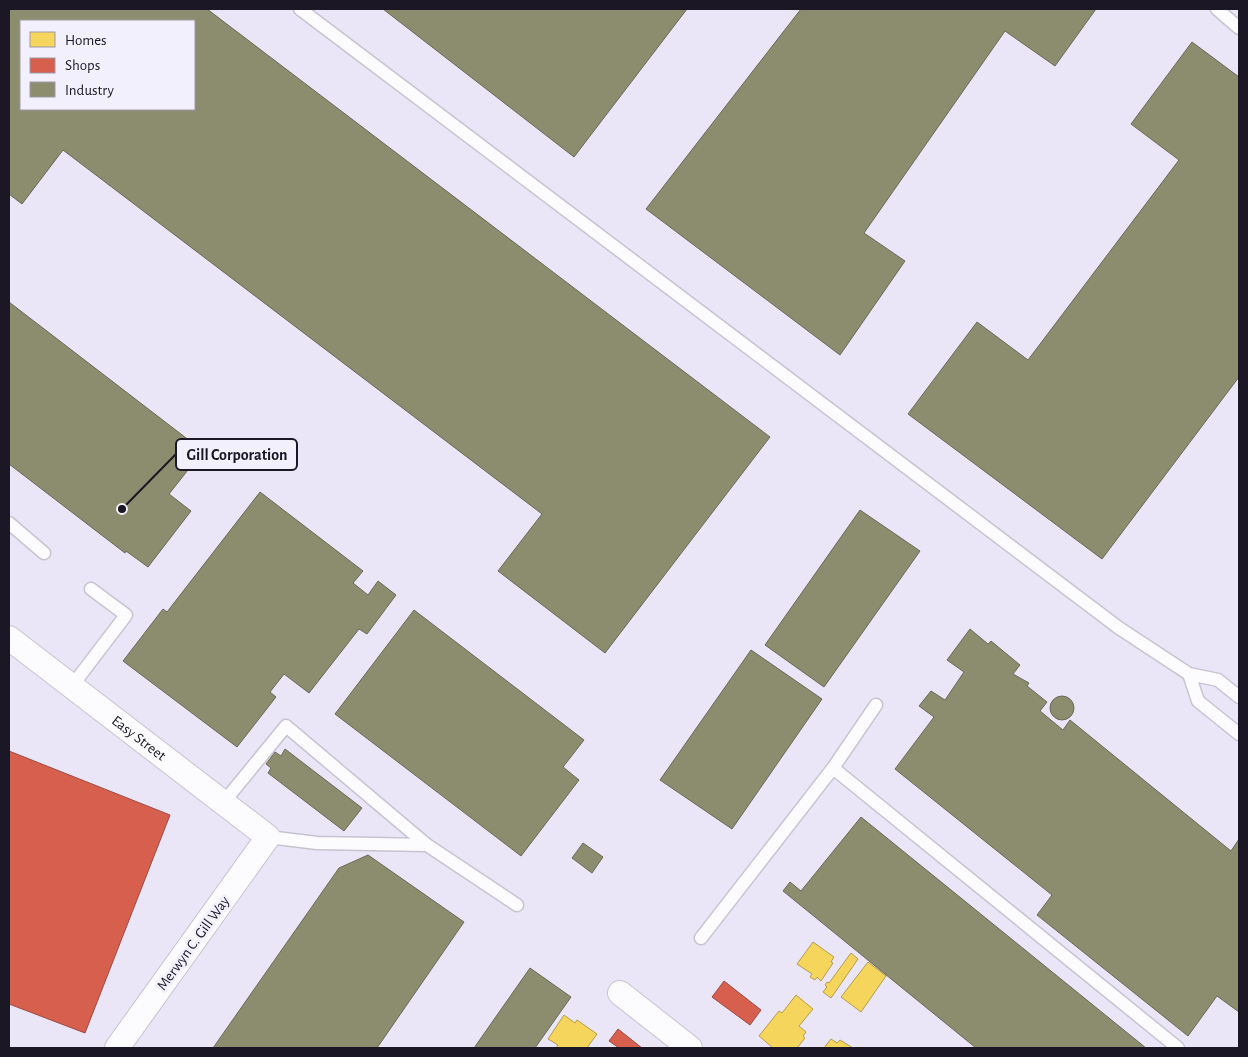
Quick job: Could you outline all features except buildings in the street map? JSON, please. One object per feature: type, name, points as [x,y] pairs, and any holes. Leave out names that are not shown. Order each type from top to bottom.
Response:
[{"type":"street","name":"Easy Street","points":[[9,638],[268,838]]},
{"type":"street","name":"Merwyn C. Gill Way","points":[[118,1048],[268,838]]},
{"type":"street","points":[[620,993],[690,1048]]},
{"type":"lane","points":[[300,9],[1118,628],[1189,674],[1218,680],[1239,697]]},
{"type":"lane","points":[[1217,9],[1239,28]]},
{"type":"lane","points":[[9,523],[44,554]]},
{"type":"lane","points":[[72,686],[126,615],[91,589]]},
{"type":"lane","points":[[1189,674],[1198,701],[1239,734]]},
{"type":"lane","points":[[700,938],[833,768],[876,705]]},
{"type":"lane","points":[[223,803],[286,726],[426,845],[517,905]]},
{"type":"lane","points":[[833,768],[1178,1048]]},
{"type":"lane","points":[[268,838],[317,842],[426,845]]},
{"type":"place","name":"Gill Corporation","points":[[122,509]]}]
